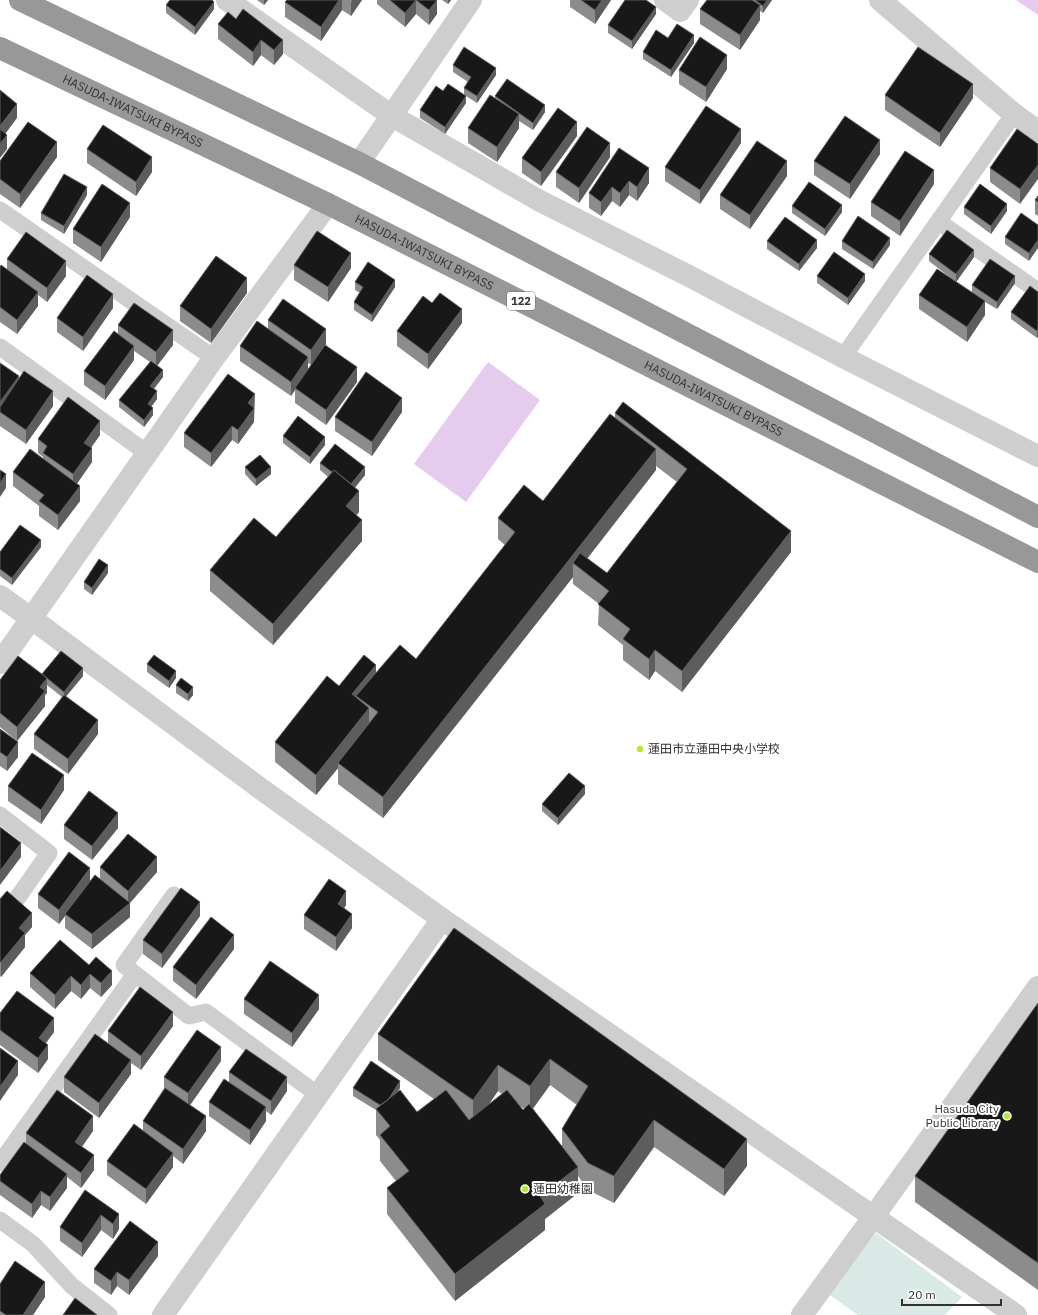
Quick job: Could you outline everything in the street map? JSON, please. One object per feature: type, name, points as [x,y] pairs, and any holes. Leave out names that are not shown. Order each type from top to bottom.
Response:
[{"type":"highway","points":[[20,0],[359,163],[1038,517]]},
{"type":"highway","name":"HASUDA-IWATSUKI BYPASS","points":[[0,48],[328,204],[1038,562]]},
{"type":"street","points":[[227,0],[392,116],[540,201],[1038,456]]},
{"type":"street","points":[[359,163],[471,0]]},
{"type":"street","points":[[665,0],[680,10],[688,0]]},
{"type":"street","points":[[880,0],[1014,114],[1038,131]]},
{"type":"street","points":[[0,663],[214,358],[328,204]]},
{"type":"street","points":[[0,596],[251,782],[442,919],[1016,1315]]},
{"type":"street","points":[[163,1315],[442,919]]},
{"type":"street","points":[[802,1315],[1038,987]]},
{"type":"lane","points":[[843,357],[1014,114]]},
{"type":"lane","points":[[0,210],[214,358]]},
{"type":"lane","points":[[939,222],[1038,291]]},
{"type":"lane","points":[[0,347],[147,453]]},
{"type":"lane","points":[[0,815],[50,853],[16,900]]},
{"type":"lane","points":[[174,895],[124,965],[189,1016],[206,1012],[318,1095]]},
{"type":"lane","points":[[0,1163],[135,974]]},
{"type":"lane","points":[[0,1220],[33,1244],[72,1286],[109,1315]]},
{"type":"shaded area","points":[[1016,0],[1038,0],[1038,15]]},
{"type":"shaded area","points":[[488,362],[540,400],[466,502],[414,464]]},
{"type":"shaded area","points":[[876,1233],[962,1297],[945,1315],[858,1315],[827,1293]]},
{"type":"building","points":[[170,0],[212,0],[214,2],[195,27],[166,5]]},
{"type":"building","points":[[287,0],[339,0],[321,27],[285,2]]},
{"type":"building","points":[[390,0],[416,0],[405,13]]},
{"type":"building","points":[[416,0],[437,0],[429,10]]},
{"type":"building","points":[[581,0],[602,0],[595,10]]},
{"type":"building","points":[[625,0],[646,0],[656,7],[632,41],[608,25]]},
{"type":"building","points":[[707,0],[752,0],[760,5],[740,35],[700,9]]},
{"type":"building","points":[[755,0],[767,0],[763,6]]},
{"type":"building","points":[[243,9],[283,40],[274,50],[261,40],[253,52],[218,24],[228,12],[236,19]]},
{"type":"building","points":[[677,24],[694,35],[671,70],[643,52],[656,30],[668,38]]},
{"type":"building","points":[[700,37],[727,55],[706,87],[679,70]]},
{"type":"building","points":[[464,47],[496,68],[477,96],[464,88],[471,77],[453,65]]},
{"type":"building","points":[[918,47],[973,84],[940,133],[885,95]]},
{"type":"building","points":[[507,79],[545,105],[533,123],[495,96]]},
{"type":"building","points":[[448,84],[466,96],[445,127],[420,110],[436,86],[443,91]]},
{"type":"building","points":[[0,90],[17,104],[0,126]]},
{"type":"building","points":[[490,95],[519,114],[497,147],[468,128]]},
{"type":"building","points":[[706,106],[741,129],[700,190],[665,167]]},
{"type":"building","points":[[558,108],[577,122],[541,172],[522,158]]},
{"type":"building","points":[[845,116],[880,140],[850,184],[814,161]]},
{"type":"building","points":[[28,122],[57,142],[20,194],[0,179],[0,161]]},
{"type":"building","points":[[103,125],[152,157],[136,182],[87,149]]},
{"type":"building","points":[[587,127],[610,143],[579,188],[556,172]]},
{"type":"building","points":[[0,129],[7,135],[0,144]]},
{"type":"building","points":[[1017,129],[1038,144],[1038,165],[1020,189],[990,168]]},
{"type":"building","points":[[757,141],[787,161],[750,215],[720,195]]},
{"type":"building","points":[[619,148],[649,168],[637,187],[629,181],[620,193],[612,187],[601,202],[589,193]]},
{"type":"building","points":[[905,151],[934,170],[900,221],[871,202]]},
{"type":"building","points":[[64,174],[87,187],[64,226],[41,213]]},
{"type":"building","points":[[809,182],[842,205],[825,229],[792,206]]},
{"type":"building","points":[[102,184],[130,203],[101,247],[73,229]]},
{"type":"building","points":[[980,184],[1007,204],[991,226],[964,207]]},
{"type":"building","points":[[1021,213],[1038,225],[1038,240],[1029,253],[1005,237]]},
{"type":"building","points":[[858,216],[890,238],[873,262],[842,241]]},
{"type":"building","points":[[785,217],[817,240],[799,264],[767,241]]},
{"type":"building","points":[[947,230],[974,250],[956,274],[929,254]]},
{"type":"building","points":[[317,231],[351,253],[328,287],[294,265]]},
{"type":"building","points":[[26,232],[66,261],[47,288],[7,259]]},
{"type":"building","points":[[834,252],[865,274],[848,298],[817,276]]},
{"type":"building","points":[[216,256],[247,278],[211,329],[180,306]]},
{"type":"building","points":[[990,259],[1015,276],[997,302],[972,285]]},
{"type":"building","points":[[368,262],[395,280],[372,315],[354,302],[363,287],[355,282]]},
{"type":"building","points":[[1,265],[38,292],[17,320],[0,307]]},
{"type":"building","points":[[937,269],[985,301],[967,327],[919,295]]},
{"type":"building","points":[[87,275],[113,294],[83,337],[57,318]]},
{"type":"building","points":[[1030,286],[1038,292],[1037,331],[1011,312]]},
{"type":"building","points":[[440,293],[462,309],[428,354],[397,331],[423,296],[432,303]]},
{"type":"building","points":[[283,299],[326,329],[311,350],[268,320]]},
{"type":"building","points":[[134,303],[173,330],[156,352],[118,325]]},
{"type":"building","points":[[257,321],[308,357],[291,382],[240,346]]},
{"type":"building","points":[[114,331],[134,346],[105,386],[84,371]]},
{"type":"building","points":[[325,345],[357,367],[326,410],[295,388]]},
{"type":"building","points":[[151,361],[163,370],[150,386],[157,391],[148,404],[153,408],[144,420],[119,400]]},
{"type":"building","points":[[0,363],[19,376],[0,402]]},
{"type":"building","points":[[24,371],[53,391],[26,430],[0,412],[0,407]]},
{"type":"building","points":[[366,372],[402,398],[372,442],[335,417]]},
{"type":"building","points":[[228,374],[255,394],[248,403],[254,408],[238,430],[232,426],[211,453],[184,433]]},
{"type":"building","points":[[68,397],[100,421],[84,443],[92,448],[73,474],[43,453],[47,446],[38,439]]},
{"type":"building","points":[[623,402],[791,531],[682,671],[655,650],[649,659],[623,639],[630,629],[598,604],[609,591],[573,563],[580,553],[607,573],[687,469],[615,413]]},
{"type":"building","points":[[610,414],[656,449],[383,797],[338,763],[378,712],[356,696],[400,645],[416,659],[515,532],[498,518],[524,485],[543,501]]},
{"type":"building","points":[[298,416],[325,437],[310,457],[283,436]]},
{"type":"building","points":[[335,444],[365,467],[351,484],[334,470],[332,472],[320,463]]},
{"type":"building","points":[[30,449],[80,486],[58,515],[39,501],[44,495],[13,472]]},
{"type":"building","points":[[260,455],[271,467],[256,479],[245,467]]},
{"type":"building","points":[[0,470],[6,474],[0,483]]},
{"type":"building","points":[[334,470],[359,491],[346,506],[362,520],[273,624],[210,570],[254,518],[276,537]]},
{"type":"building","points":[[20,525],[41,540],[12,578],[0,569],[0,552]]},
{"type":"building","points":[[99,559],[108,565],[92,588],[84,582]]},
{"type":"building","points":[[61,651],[83,668],[64,692],[42,674]]},
{"type":"building","points":[[154,655],[176,671],[169,681],[147,664]]},
{"type":"building","points":[[364,655],[376,665],[352,694],[369,708],[316,775],[275,742],[327,676],[339,686]]},
{"type":"building","points":[[18,656],[47,678],[40,687],[45,691],[17,727],[0,713],[0,680]]},
{"type":"building","points":[[181,678],[193,687],[188,694],[176,685]]},
{"type":"building","points":[[64,695],[98,720],[68,759],[34,734]]},
{"type":"building","points":[[0,729],[18,742],[7,757],[0,752]]},
{"type":"building","points":[[32,753],[64,775],[41,810],[8,786]]},
{"type":"building","points":[[569,773],[585,786],[558,818],[542,804]]},
{"type":"building","points":[[89,791],[118,813],[92,846],[64,825]]},
{"type":"building","points":[[0,827],[21,843],[0,871]]},
{"type":"building","points":[[128,834],[157,857],[128,891],[100,867]]},
{"type":"building","points":[[69,852],[90,868],[59,910],[38,894]]},
{"type":"building","points":[[95,875],[130,903],[92,934],[65,914]]},
{"type":"building","points":[[329,879],[346,891],[338,904],[352,914],[336,937],[304,915]]},
{"type":"building","points":[[181,888],[200,902],[162,954],[143,940]]},
{"type":"building","points":[[7,891],[32,913],[19,928],[25,933],[0,962],[0,899]]},
{"type":"building","points":[[211,917],[234,935],[196,985],[173,967]]},
{"type":"building","points":[[454,928],[747,1139],[724,1169],[654,1120],[614,1176],[588,1163],[562,1129],[588,1086],[550,1059],[530,1086],[498,1065],[473,1100],[378,1034]]},
{"type":"building","points":[[60,940],[89,965],[96,957],[112,971],[101,983],[90,974],[81,985],[71,976],[55,995],[30,973]]},
{"type":"building","points":[[270,961],[319,995],[292,1033],[244,999]]},
{"type":"building","points":[[140,987],[173,1012],[141,1056],[108,1031]]},
{"type":"building","points":[[17,991],[54,1018],[39,1038],[48,1045],[38,1058],[0,1030],[0,1013]]},
{"type":"building","name":"Hasuda City Public Library","points":[[1038,1003],[1038,1263],[915,1176]]},
{"type":"building","points":[[197,1030],[221,1047],[188,1093],[164,1077]]},
{"type":"building","points":[[95,1034],[131,1060],[99,1103],[64,1077]]},
{"type":"building","points":[[0,1048],[18,1061],[0,1087]]},
{"type":"building","points":[[246,1049],[287,1077],[271,1101],[229,1072]]},
{"type":"building","points":[[371,1061],[400,1081],[388,1100],[380,1105],[353,1088]]},
{"type":"building","points":[[224,1079],[266,1107],[250,1130],[209,1102]]},
{"type":"building","points":[[165,1088],[206,1116],[183,1149],[143,1121]]},
{"type":"building","points":[[57,1090],[93,1116],[75,1142],[94,1155],[81,1173],[26,1133]]},
{"type":"building","points":[[400,1090],[417,1112],[446,1090],[469,1120],[507,1090],[523,1110],[529,1104],[578,1167],[540,1196],[545,1204],[455,1274],[387,1188],[409,1171],[380,1135],[390,1126],[376,1109]]},
{"type":"building","points":[[134,1124],[173,1153],[146,1189],[107,1161]]},
{"type":"building","points":[[24,1142],[67,1174],[50,1197],[41,1191],[32,1204],[0,1181],[0,1175]]},
{"type":"building","points":[[85,1190],[119,1214],[113,1224],[101,1215],[82,1243],[60,1227]]},
{"type":"building","points":[[130,1221],[158,1242],[129,1280],[117,1272],[111,1281],[94,1269]]},
{"type":"building","points":[[15,1261],[45,1282],[23,1315],[6,1315],[0,1311],[0,1284]]},
{"type":"building","points":[[75,1298],[97,1315],[63,1315]]},
{"type":"place","name":"蓮田市立蓮田中央小学校","points":[[640,749]]},
{"type":"place","name":"Hasuda City Public Library","points":[[1007,1116]]},
{"type":"place","name":"蓮田幼稚園","points":[[525,1189]]}]
